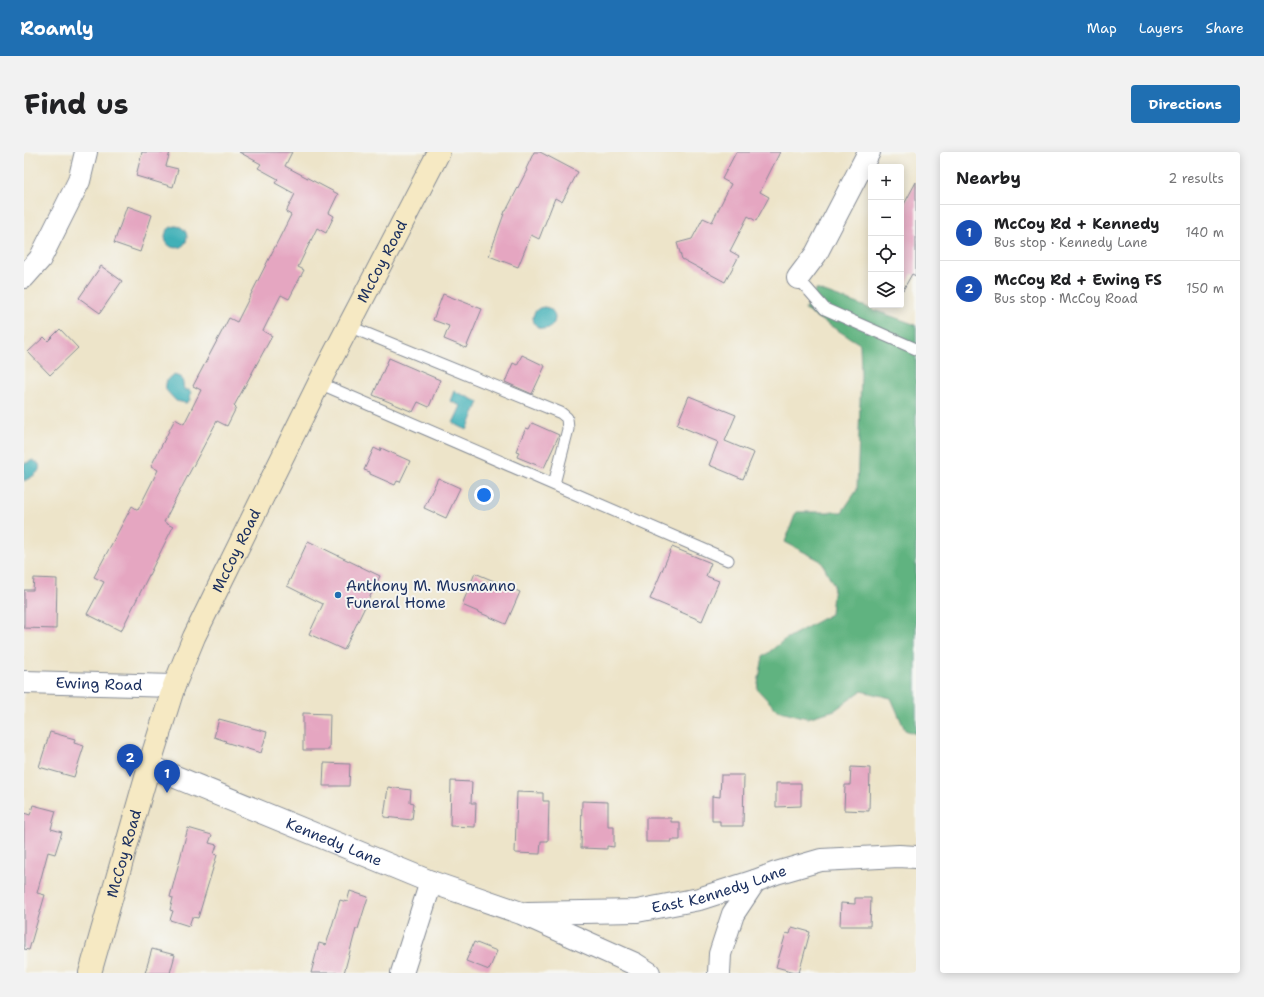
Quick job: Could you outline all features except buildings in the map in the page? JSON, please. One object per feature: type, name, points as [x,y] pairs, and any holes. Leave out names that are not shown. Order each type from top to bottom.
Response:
[{"type":"street","points":[[24,277],[40,258],[79,181],[86,152]]},
{"type":"street","name":"McCoy Road","points":[[90,973],[149,766],[174,686],[212,598],[348,326],[439,152]]},
{"type":"street","points":[[798,278],[816,254],[869,152]]},
{"type":"street","name":"Ewing Road","points":[[24,682],[174,686]]},
{"type":"street","name":"Kennedy Lane","points":[[149,766],[431,882],[521,913]]},
{"type":"street","name":"East Kennedy Lane","points":[[521,913],[637,911],[699,899],[776,873],[821,860],[899,856],[916,857]]},
{"type":"street","points":[[719,973],[720,954],[733,914],[755,881]]},
{"type":"street","points":[[402,973],[431,882]]},
{"type":"street","points":[[521,913],[635,964],[649,973]]},
{"type":"lane","points":[[798,278],[825,310],[916,349]]},
{"type":"lane","points":[[348,326],[561,413],[567,418],[568,429],[554,484]]},
{"type":"lane","points":[[319,383],[728,560]]},
{"type":"green space","points":[[816,289],[916,325],[916,734],[905,730],[891,698],[861,691],[835,710],[807,718],[777,710],[757,689],[763,657],[784,640],[831,614],[834,585],[821,561],[785,542],[796,512],[842,512],[857,490],[861,375],[860,344],[805,310]]},
{"type":"water","points":[[172,226],[180,226],[187,233],[187,241],[180,248],[172,248],[165,241],[165,233]]},
{"type":"water","points":[[544,307],[552,310],[555,318],[552,326],[544,329],[536,326],[533,318],[536,310]]},
{"type":"water","points":[[173,375],[181,377],[184,389],[191,392],[190,400],[186,403],[176,401],[166,390],[167,381],[169,377]]},
{"type":"water","points":[[454,391],[479,402],[467,430],[453,423],[461,406],[450,401]]},
{"type":"water","points":[[33,460],[39,464],[39,470],[24,481],[24,464]]},
{"type":"place","name":"Anthony M. Musmanno Funeral Home","points":[[338,595]]},
{"type":"place","name":"McCoy Rd + Ewing FS","points":[[130,777]]},
{"type":"place","name":"McCoy Rd + Kennedy","points":[[167,793]]}]
